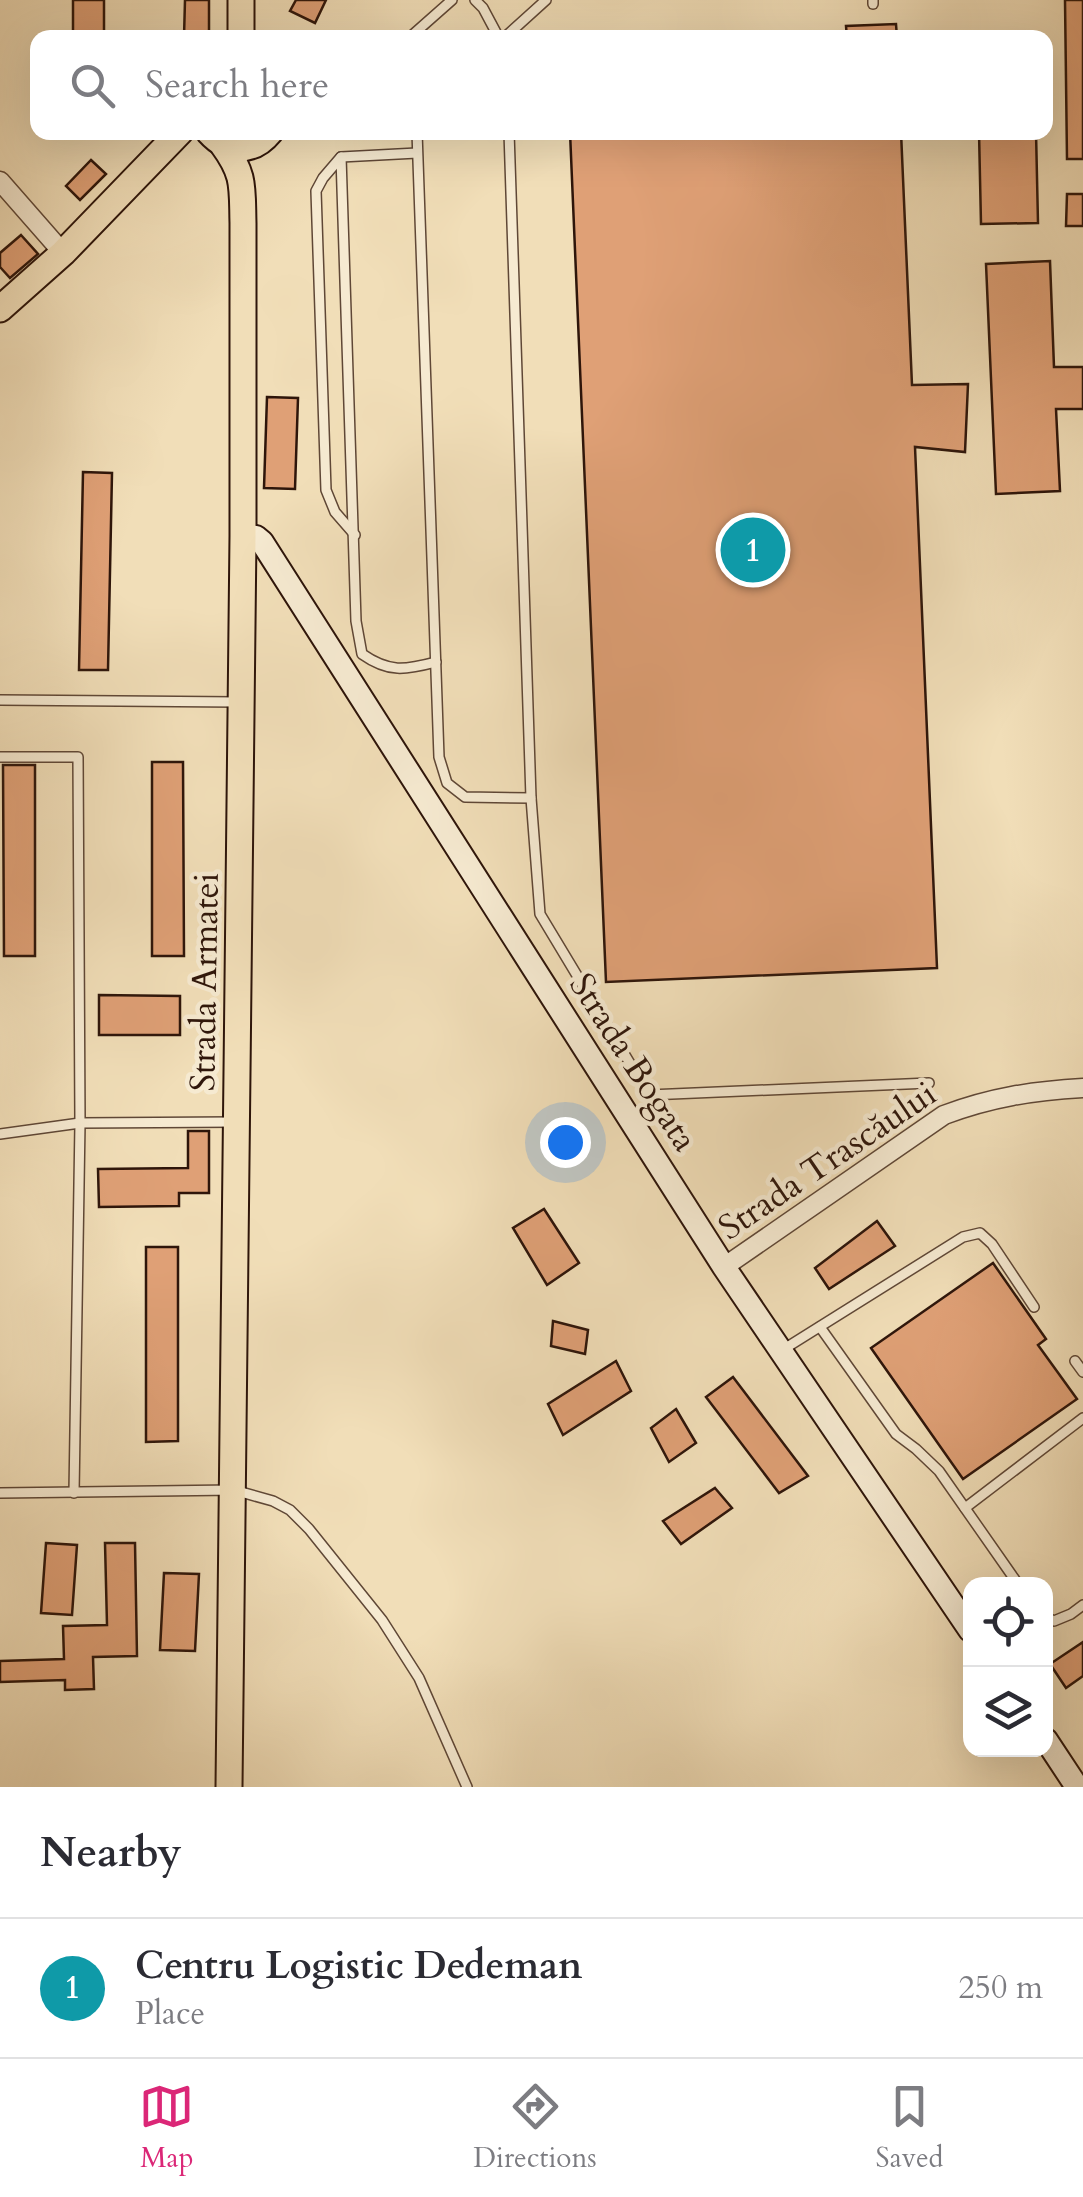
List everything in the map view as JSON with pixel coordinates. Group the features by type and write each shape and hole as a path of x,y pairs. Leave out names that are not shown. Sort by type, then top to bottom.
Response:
{"main road":[{"path":"241,0 241,30"},
{"path":"0,309 63,253 173,140"},
{"name":"Strada Armatei","path":"217,140 235,162 242,178 242,702 229,1787"},
{"path":"221,140 242,149 261,140"},
{"name":"Strada Armatei","path":"242,178 264,140"},
{"name":"Strada Bogata","path":"243,536 256,536 262,542 724,1267 963,1620"},
{"path":"1053,1750 1078,1787"}],"street":[{"path":"0,182 63,253"},
{"name":"Strada Trascăului","path":"724,1267 944,1114 1028,1091 1083,1088"}],"lane":[{"path":"418,30 452,0"},
{"path":"475,0 497,30"},
{"path":"511,30 546,0"},
{"path":"417,140 440,757 447,783 465,797 531,798"},
{"path":"510,140 531,798 540,914 649,1096 929,1083"},
{"path":"355,535 335,512 326,490 316,192 322,178 341,156 417,153"},
{"path":"341,156 356,621 362,654 379,666 406,670 436,662"},
{"path":"0,700 242,702"},
{"path":"0,756 78,757 80,1123 74,1493"},
{"path":"0,1134 80,1123 237,1122"},
{"path":"781,1351 962,1236 980,1234 992,1244 1034,1307"},
{"path":"820,1326 896,1434 939,1471 1013,1577"},
{"path":"1075,1361 1083,1372"},
{"path":"965,1508 1083,1418"},
{"path":"0,1494 234,1490 290,1510 382,1620 419,1678 467,1787"},
{"path":"1053,1620 1083,1605"}],"building":[{"path":"73,0 104,0 104,30 73,30"},
{"path":"185,0 209,0 209,30 184,30"},
{"path":"296,0 326,0 315,23 290,11"},
{"path":"1065,0 1083,0 1083,159 1067,159"},
{"path":"896,24 896,30 846,30 846,26"},
{"path":"570,140 901,140 912,385 968,384 965,452 915,447 937,968 606,982"},
{"path":"979,140 1036,140 1038,223 981,224"},
{"path":"91,160 106,174 80,200 66,186"},
{"path":"1067,194 1083,194 1083,226 1066,226"},
{"path":"21,235 38,254 10,278 0,267 0,253"},
{"path":"1050,261 1054,367 1083,367 1083,409 1056,409 1060,491 996,494 986,264"},
{"path":"267,397 298,398 295,489 264,488"},
{"path":"83,472 112,473 108,670 79,670"},
{"path":"152,762 183,762 184,956 152,956"},
{"path":"3,765 35,765 35,956 4,956"},
{"path":"99,995 180,996 180,1035 99,1035"},
{"path":"188,1131 209,1131 209,1193 179,1193 179,1206 99,1207 98,1169 188,1168"},
{"path":"544,1209 579,1263 547,1285 513,1228"},
{"path":"877,1221 895,1246 829,1289 815,1268"},
{"path":"146,1247 178,1247 178,1441 146,1442"},
{"path":"993,1263 1046,1339 1038,1345 1077,1399 963,1479 871,1348"},
{"path":"553,1321 588,1330 585,1354 551,1346"},
{"path":"616,1361 631,1391 563,1435 548,1404"},
{"path":"733,1377 808,1476 779,1493 706,1397"},
{"path":"676,1409 696,1443 669,1462 651,1428"},
{"path":"715,1488 732,1508 681,1544 663,1521"},
{"path":"46,1543 77,1545 72,1615 41,1613"},
{"path":"105,1543 135,1543 137,1656 93,1657 94,1689 65,1690 65,1680 0,1682 0,1661 64,1659 63,1626 107,1625"},
{"path":"164,1573 199,1574 195,1651 160,1650"},
{"path":"1083,1642 1083,1676 1066,1688 1053,1662"}],"place":[{"name":"Centru Logistic Dedeman","path":"753,550"}]}
